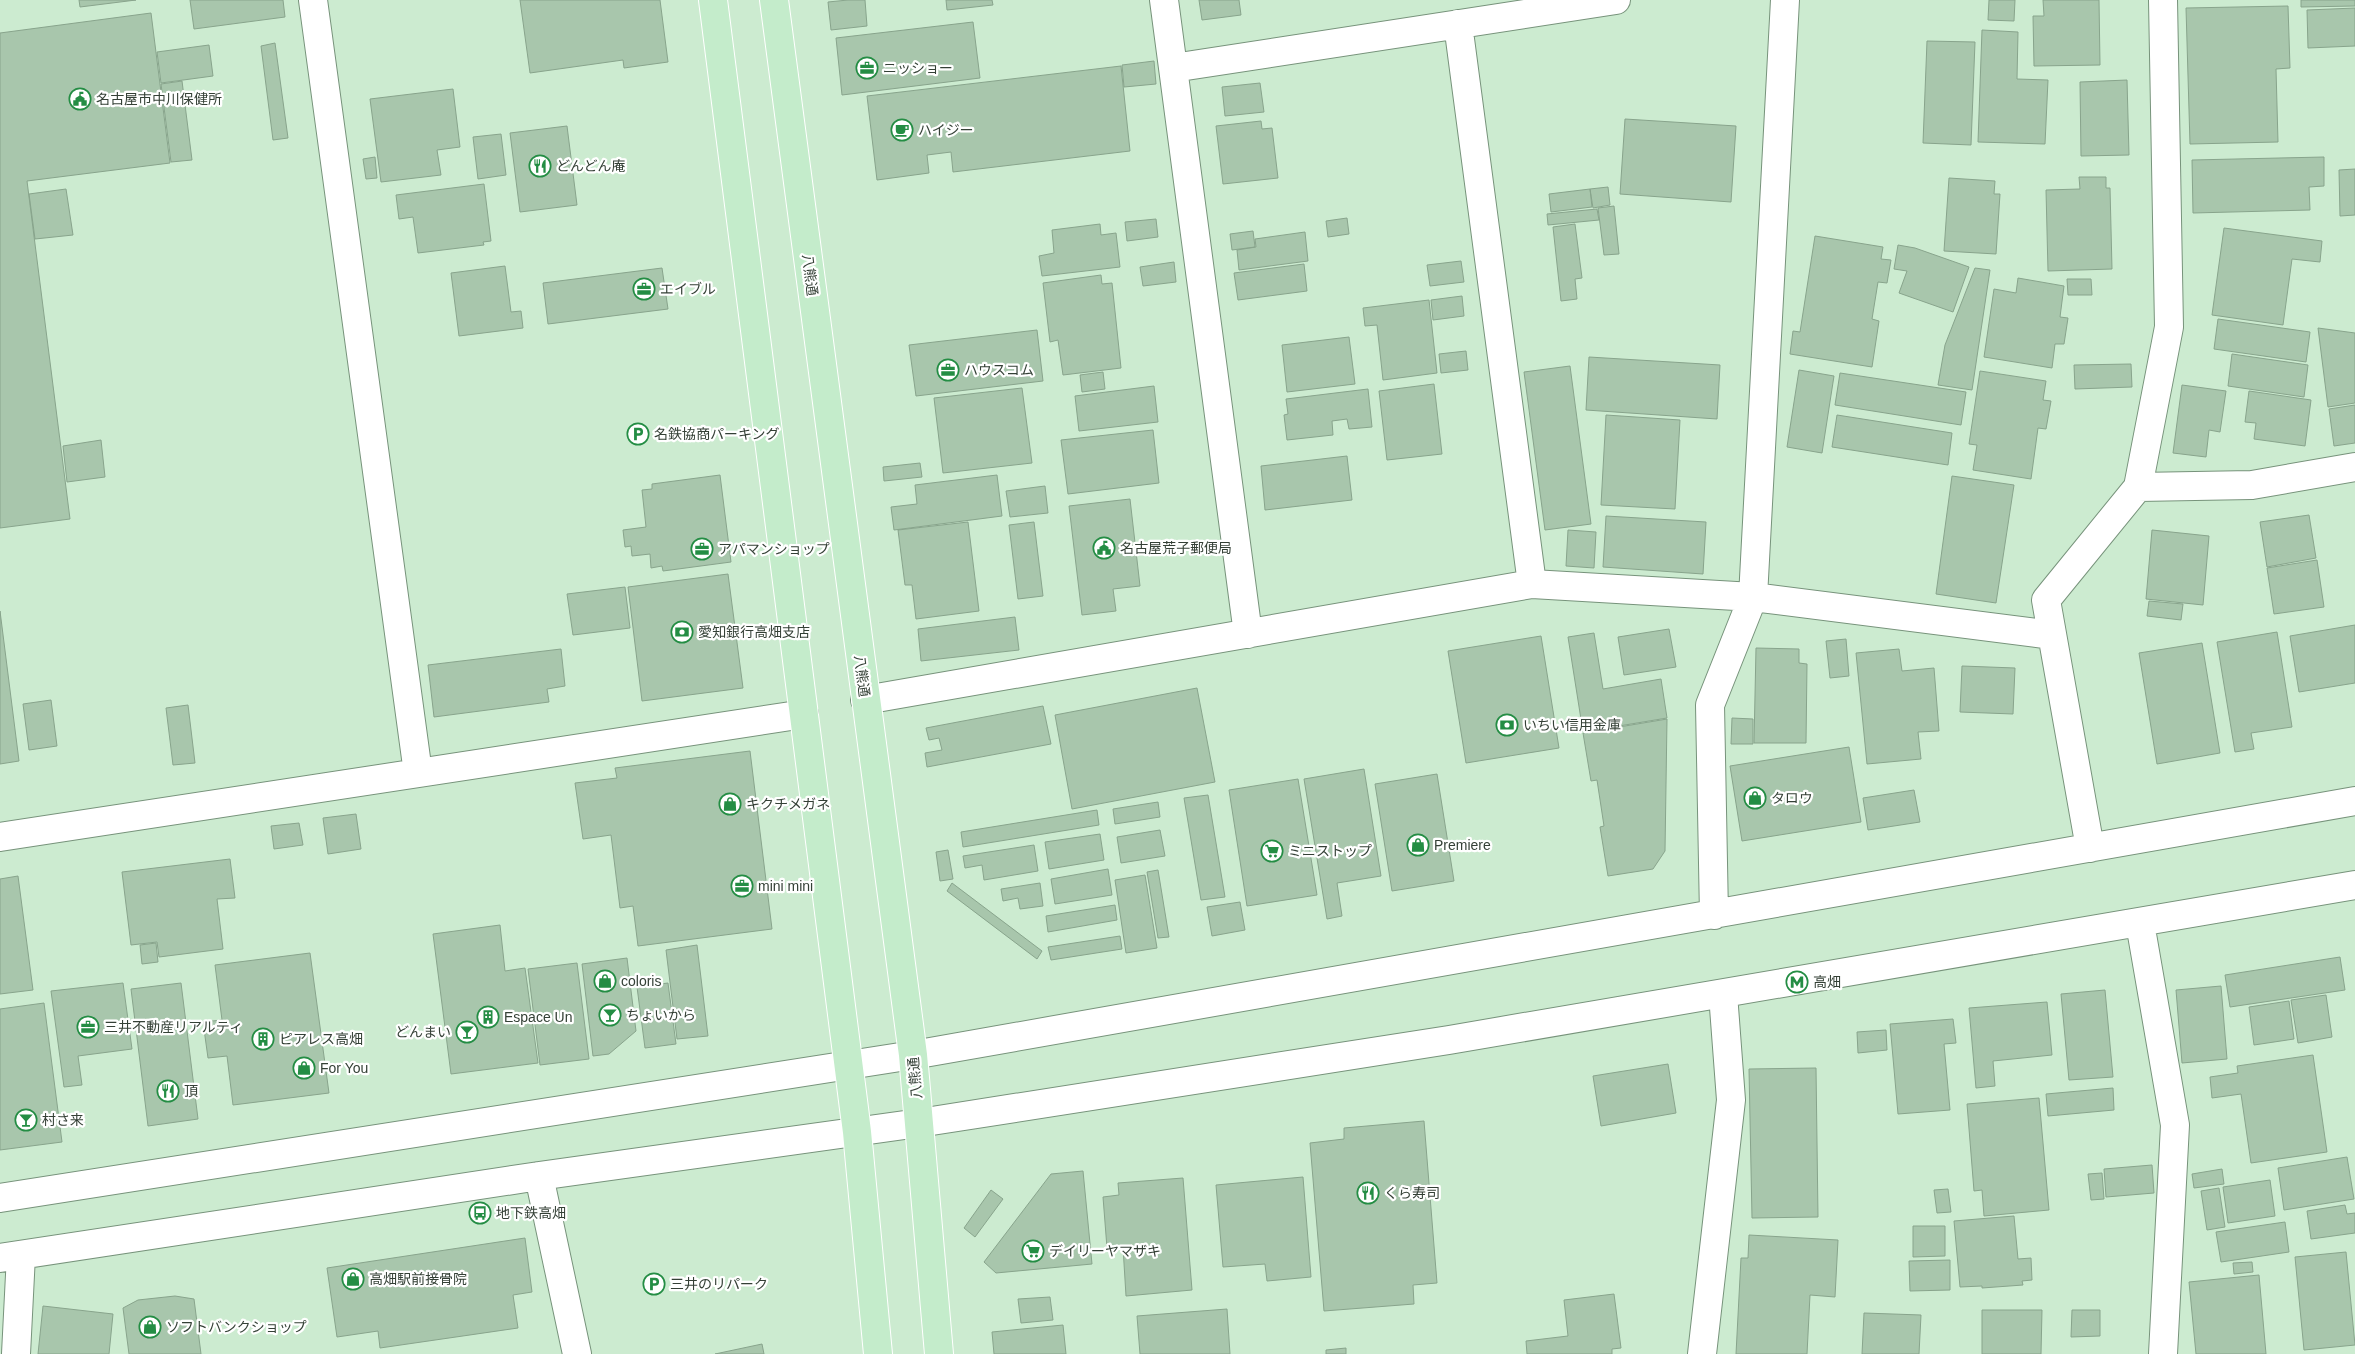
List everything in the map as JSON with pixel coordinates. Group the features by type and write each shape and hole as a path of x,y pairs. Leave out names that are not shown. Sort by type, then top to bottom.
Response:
{"main road":[{"path":"713,0 857,1132 878,1354"},
{"name":"八熊通","path":"774,0 913,1054 939,1354"}],"street":[{"path":"313,0 418,773"},
{"path":"1164,0 1248,634"},
{"path":"1173,68 1616,0"},
{"path":"1714,915 1710,705 1753,596 1785,0"},
{"path":"2090,848 2046,600 2138,487 2169,328 2163,0"},
{"path":"1458,24 1532,584"},
{"path":"2138,487 2252,485 2355,468"},
{"path":"865,700 1532,584 1753,596 2052,635"},
{"path":"0,837 804,714"},
{"path":"0,1198 913,1054 1714,915 2355,801"},
{"path":"16,1354 10,1257 540,1176 919,1123 1449,1040 2355,885"},
{"path":"2140,923 2174,1125 2163,1354"},
{"path":"1702,1354 1731,1100 1723,994"},
{"path":"540,1176 576,1354"}],"building":[{"path":"79,0 136,0 80,7"},
{"path":"190,0 283,0 285,17 194,29"},
{"path":"520,0 660,0 668,62 624,68 623,60 530,73"},
{"path":"865,0 867,26 831,30 828,2"},
{"path":"946,0 992,0 993,5 947,10"},
{"path":"1199,0 1239,0 1241,15 1202,20"},
{"path":"1989,0 2015,0 2014,21 1988,20"},
{"path":"2043,0 2099,0 2100,65 2034,66 2033,16 2044,16"},
{"path":"2301,0 2355,0 2355,6 2301,7"},
{"path":"2288,6 2290,68 2276,69 2278,142 2190,144 2186,8"},
{"path":"2355,8 2355,46 2308,48 2307,10"},
{"path":"151,13 170,163 27,181 70,519 0,528 0,33"},
{"path":"973,22 980,78 842,95 836,38"},
{"path":"1982,30 2018,32 2017,79 2048,80 2045,144 1978,142"},
{"path":"1927,41 1975,42 1971,145 1923,143"},
{"path":"275,43 288,138 273,140 261,46"},
{"path":"209,45 213,76 161,83 157,52"},
{"path":"1154,61 1156,84 1124,87 1122,65"},
{"path":"1121,66 1130,151 953,172 951,152 927,155 929,173 877,180 867,96"},
{"path":"2127,80 2129,155 2081,156 2080,82"},
{"path":"182,81 192,160 171,162 161,84"},
{"path":"1260,83 1264,112 1225,116 1222,87"},
{"path":"453,89 460,147 437,150 441,175 381,182 370,99"},
{"path":"1625,119 1736,126 1731,202 1620,194"},
{"path":"1261,121 1262,129 1272,128 1278,178 1223,184 1216,126"},
{"path":"567,126 577,205 520,212 510,133"},
{"path":"501,134 506,175 478,179 473,137"},
{"path":"375,157 377,178 366,179 363,159"},
{"path":"2324,157 2324,186 2309,187 2310,210 2193,213 2192,160"},
{"path":"2355,169 2355,215 2340,216 2339,170"},
{"path":"2079,177 2106,177 2106,188 2110,188 2112,269 2048,271 2046,190 2080,189"},
{"path":"1949,178 1995,181 1994,194 2000,194 1996,254 1944,251"},
{"path":"484,184 491,241 483,242 484,245 418,253 413,217 399,219 396,195"},
{"path":"1608,187 1610,205 1593,208 1590,189"},
{"path":"66,189 73,235 35,239 29,194"},
{"path":"1590,189 1592,207 1551,212 1549,194"},
{"path":"1614,206 1619,254 1604,255 1598,208"},
{"path":"1597,209 1599,220 1548,225 1547,214"},
{"path":"1347,218 1349,234 1328,237 1326,221"},
{"path":"1156,219 1158,237 1127,241 1125,222"},
{"path":"1100,224 1101,235 1116,233 1120,267 1042,276 1039,256 1054,253 1052,230"},
{"path":"1575,224 1582,278 1575,279 1577,299 1561,301 1553,227"},
{"path":"2224,228 2322,241 2320,262 2292,259 2283,325 2212,315"},
{"path":"1253,231 1255,247 1232,250 1230,234"},
{"path":"1305,232 1308,261 1239,270 1237,250 1256,247 1255,239"},
{"path":"1815,236 1883,247 1881,259 1891,260 1887,283 1878,282 1872,319 1879,321 1872,367 1790,354 1793,331 1800,332"},
{"path":"1898,245 1915,248 1969,267 1953,312 1899,293 1907,271 1894,269"},
{"path":"1461,261 1464,282 1430,286 1427,265"},
{"path":"1174,262 1176,282 1143,286 1140,267"},
{"path":"1304,264 1307,291 1238,300 1234,273"},
{"path":"505,266 511,312 521,311 523,328 459,336 451,273"},
{"path":"662,268 668,309 548,324 543,283"},
{"path":"1975,268 1990,270 1972,390 1938,385 1945,345"},
{"path":"1101,275 1102,284 1112,283 1121,368 1063,375 1058,340 1050,342 1043,283"},
{"path":"2018,278 2064,286 2060,317 2068,318 2064,344 2055,344 2052,368 1984,357 1994,289 2016,293"},
{"path":"2067,279 2091,279 2092,295 2068,295"},
{"path":"1462,296 1464,316 1433,320 1431,300"},
{"path":"1429,300 1437,373 1383,380 1377,325 1365,326 1363,308"},
{"path":"2218,319 2310,332 2306,362 2214,349"},
{"path":"2318,328 2355,333 2355,403 2328,407"},
{"path":"1037,330 1043,381 916,396 909,345"},
{"path":"1349,337 1355,384 1287,392 1282,345"},
{"path":"1466,351 1468,370 1441,373 1439,354"},
{"path":"2232,354 2308,365 2304,397 2228,386"},
{"path":"1589,357 1720,365 1717,419 1586,410"},
{"path":"2131,364 2132,387 2075,389 2074,365"},
{"path":"1570,366 1591,524 1545,530 1524,372"},
{"path":"1799,370 1834,376 1822,453 1787,447"},
{"path":"1980,371 2046,381 2043,400 2051,401 2046,429 2038,428 2031,479 1973,470 1977,445 1969,444"},
{"path":"1103,372 1105,389 1082,392 1080,375"},
{"path":"1840,373 1966,392 1961,425 1835,405"},
{"path":"1434,384 1442,454 1387,460 1379,391"},
{"path":"2182,385 2226,391 2220,432 2209,430 2206,457 2173,453"},
{"path":"1154,386 1158,422 1079,431 1075,396"},
{"path":"1022,388 1032,463 943,473 934,398"},
{"path":"1368,389 1372,427 1349,429 1347,419 1332,421 1333,435 1287,440 1284,415 1288,414 1286,399"},
{"path":"2249,391 2311,400 2305,446 2254,439 2256,423 2245,422"},
{"path":"2355,405 2355,443 2334,446 2329,409"},
{"path":"1606,415 1680,420 1675,509 1601,505"},
{"path":"1837,415 1952,433 1948,465 1832,447"},
{"path":"1153,430 1159,483 1068,494 1061,440"},
{"path":"101,440 105,477 67,482 63,446"},
{"path":"1347,456 1352,500 1265,510 1261,466"},
{"path":"920,463 922,477 884,481 883,467"},
{"path":"720,475 731,562 663,571 662,566 651,568 650,554 632,556 631,546 625,547 623,530 646,527 642,490 652,489 652,484"},
{"path":"997,475 1002,516 894,530 891,507 917,504 915,485"},
{"path":"1952,476 2014,485 1996,603 1936,594"},
{"path":"1045,486 1048,513 1010,517 1006,491"},
{"path":"1130,499 1140,586 1113,589 1116,611 1082,615 1069,506"},
{"path":"2309,515 2316,558 2267,567 2260,522"},
{"path":"1606,516 1706,522 1703,574 1603,567"},
{"path":"968,522 979,611 916,619 912,585 905,585 898,530"},
{"path":"1034,522 1043,596 1018,599 1009,525"},
{"path":"1568,530 1596,532 1594,568 1566,566"},
{"path":"2152,530 2209,536 2203,605 2146,599"},
{"path":"2317,560 2324,607 2274,614 2267,568"},
{"path":"728,574 743,688 642,701 628,587"},
{"path":"625,587 630,628 573,635 567,594"},
{"path":"2149,601 2183,604 2181,620 2147,616"},
{"path":"0,611 19,761 0,764"},
{"path":"1015,617 1019,650 921,661 918,629"},
{"path":"2355,625 2355,683 2299,692 2290,636"},
{"path":"1669,629 1676,667 1624,675 1618,637"},
{"path":"2277,632 2292,727 2251,733 2254,749 2235,752 2217,642"},
{"path":"1594,633 1603,689 1661,679 1667,718 1583,732 1568,637"},
{"path":"1541,636 1559,748 1466,763 1448,651"},
{"path":"1846,639 1849,676 1830,678 1826,641"},
{"path":"2202,643 2220,753 2157,764 2139,653"},
{"path":"1756,648 1799,649 1799,663 1807,664 1806,743 1754,743"},
{"path":"561,649 565,686 547,689 549,702 434,717 428,665"},
{"path":"1899,649 1902,671 1934,668 1939,731 1918,732 1921,759 1867,764 1856,653"},
{"path":"1962,666 2015,668 2013,714 1960,712"},
{"path":"1197,688 1215,782 1072,809 1055,715"},
{"path":"51,700 57,746 29,750 23,704"},
{"path":"188,705 195,763 173,765 166,708"},
{"path":"1043,706 1051,744 927,767 925,753 942,750 939,738 929,740 926,728"},
{"path":"1732,718 1753,719 1753,744 1731,744"},
{"path":"1667,719 1665,851 1653,869 1608,876 1600,827 1604,826 1597,780 1591,781 1583,733"},
{"path":"1849,747 1861,822 1742,841 1730,766"},
{"path":"750,751 772,929 638,946 633,906 620,908 611,835 583,839 575,783 617,778 615,768"},
{"path":"1364,769 1381,876 1337,883 1342,916 1327,919 1304,779"},
{"path":"1437,774 1454,881 1392,891 1375,784"},
{"path":"1298,779 1317,895 1247,906 1229,790"},
{"path":"1914,790 1920,822 1868,830 1863,798"},
{"path":"1208,795 1225,897 1201,900 1184,798"},
{"path":"1158,802 1160,817 1115,824 1113,809"},
{"path":"1097,810 1099,825 963,847 961,832"},
{"path":"356,814 361,849 328,854 323,818"},
{"path":"299,823 303,845 274,849 271,826"},
{"path":"1160,830 1165,856 1121,863 1117,837"},
{"path":"1100,834 1104,860 1049,869 1045,842"},
{"path":"1034,845 1038,871 984,880 982,865 965,868 963,856"},
{"path":"948,850 953,879 940,881 936,852"},
{"path":"230,859 235,898 217,899 223,949 159,957 157,942 131,945 122,872"},
{"path":"1108,869 1112,895 1055,904 1051,879"},
{"path":"1158,870 1169,937 1158,938 1147,872"},
{"path":"1145,875 1157,948 1126,953 1115,880"},
{"path":"18,876 33,990 0,994 0,879"},
{"path":"952,883 1042,951 1037,959 947,891"},
{"path":"1040,883 1043,906 1020,909 1018,898 1003,901 1001,889"},
{"path":"1240,902 1245,930 1212,936 1207,907"},
{"path":"1115,905 1117,920 1048,932 1046,916"},
{"name":"Espace Un","path":"500,925 505,971 525,968 538,1063 451,1074 433,934"},
{"path":"1120,936 1122,949 1051,960 1048,947"},
{"path":"156,943 158,962 142,964 140,945"},
{"path":"697,945 708,1036 677,1039 666,950"},
{"name":"ピアレス高畑","path":"310,953 329,1093 233,1105 227,1056 208,1058 203,1022 222,1020 215,965"},
{"path":"2340,957 2345,990 2230,1007 2225,975"},
{"path":"627,958 636,1031 609,1054 593,1056 582,964"},
{"path":"577,963 589,1059 540,1065 528,969"},
{"path":"123,983 132,1049 78,1056 82,1085 64,1087 51,991"},
{"path":"181,983 198,1119 148,1126 131,989"},
{"path":"668,983 676,1044 645,1048 637,987"},
{"path":"2221,986 2227,1059 2182,1063 2176,990"},
{"path":"2105,990 2113,1077 2069,1080 2061,994"},
{"path":"2326,995 2332,1037 2298,1043 2291,1000"},
{"path":"2289,1001 2294,1039 2254,1045 2249,1007"},
{"path":"2047,1002 2052,1055 1993,1061 1995,1086 1976,1088 1969,1008"},
{"path":"44,1003 62,1142 0,1150 0,1009"},
{"path":"1953,1019 1956,1043 1944,1044 1950,1110 1898,1114 1890,1024"},
{"path":"1886,1030 1887,1050 1858,1053 1857,1032"},
{"path":"2313,1055 2327,1152 2251,1163 2241,1094 2212,1098 2210,1077 2238,1073 2237,1066"},
{"path":"1668,1064 1676,1113 1601,1126 1593,1076"},
{"path":"1816,1068 1818,1217 1752,1218 1749,1069"},
{"path":"2113,1088 2114,1110 2048,1116 2046,1094"},
{"path":"2039,1098 2049,1210 1984,1216 1982,1190 1974,1191 1967,1104"},
{"path":"1424,1121 1437,1283 1413,1285 1414,1304 1324,1311 1310,1143 1344,1139 1344,1128"},
{"path":"2347,1157 2354,1199 2284,1210 2278,1168"},
{"path":"2152,1165 2154,1193 2106,1197 2104,1169"},
{"path":"2222,1169 2224,1184 2194,1188 2192,1174"},
{"path":"1083,1171 1092,1264 996,1273 984,1262 1051,1174"},
{"path":"2102,1173 2104,1199 2091,1200 2088,1174"},
{"path":"1303,1177 1311,1277 1267,1281 1265,1264 1223,1267 1216,1185"},
{"path":"1183,1178 1192,1290 1126,1296 1123,1247 1107,1248 1103,1197 1119,1195 1118,1183"},
{"path":"2270,1180 2275,1216 2228,1223 2223,1187"},
{"path":"2219,1188 2225,1227 2207,1230 2201,1191"},
{"path":"1948,1189 1951,1212 1937,1213 1934,1190"},
{"path":"991,1190 1003,1199 975,1237 964,1228"},
{"path":"2345,1205 2347,1214 2355,1213 2355,1233 2311,1239 2307,1211"},
{"path":"2014,1216 2018,1259 2031,1258 2032,1280 2022,1281 2023,1285 1982,1288 1982,1286 1960,1287 1954,1221"},
{"path":"2285,1222 2289,1252 2221,1262 2216,1232"},
{"path":"1913,1226 1945,1226 1945,1256 1913,1257"},
{"path":"1749,1235 1838,1240 1835,1297 1810,1295 1807,1354 1736,1354 1741,1258 1748,1258"},
{"path":"525,1238 532,1292 513,1295 518,1328 380,1348 378,1331 337,1337 327,1268"},
{"path":"2346,1252 2355,1345 2304,1350 2295,1257"},
{"path":"1950,1260 1950,1290 1910,1291 1909,1261"},
{"path":"2252,1262 2253,1272 2234,1274 2233,1263"},
{"path":"2259,1275 2266,1354 2196,1354 2189,1282"},
{"path":"1614,1294 1621,1348 1612,1349 1612,1354 1527,1354 1526,1341 1568,1336 1564,1300"},
{"path":"175,1296 194,1299 201,1354 129,1354 123,1308 138,1300"},
{"path":"1050,1297 1053,1320 1021,1323 1018,1299"},
{"path":"43,1306 113,1314 109,1354 38,1354"},
{"path":"1227,1309 1230,1354 1140,1354 1137,1316"},
{"path":"1982,1310 2042,1310 2041,1354 1982,1354"},
{"path":"2072,1310 2100,1310 2100,1336 2071,1337"},
{"path":"1864,1313 1921,1315 1919,1354 1862,1354"},
{"path":"1063,1325 1066,1354 994,1354 992,1332"},
{"path":"762,1344 764,1354 715,1354"},
{"path":"1346,1348 1346,1354 1326,1354 1326,1350"}],"place":[{"name":"ニッショー","path":"867,68"},
{"name":"名古屋市中川保健所","path":"80,99"},
{"name":"ハイジー","path":"902,130"},
{"name":"どんどん庵","path":"540,166"},
{"name":"エイブル","path":"644,289"},
{"name":"ハウスコム","path":"948,370"},
{"name":"名鉄協商パーキング","path":"638,434"},
{"name":"名古屋荒子郵便局","path":"1104,548"},
{"name":"アパマンショップ","path":"702,549"},
{"name":"愛知銀行高畑支店","path":"682,632"},
{"name":"いちい信用金庫","path":"1507,725"},
{"name":"タロウ","path":"1755,798"},
{"name":"キクチメガネ","path":"730,804"},
{"name":"Premiere","path":"1418,845"},
{"name":"ミニストップ","path":"1272,851"},
{"name":"mini mini","path":"742,886"},
{"name":"coloris","path":"605,981"},
{"name":"高畑","path":"1797,982"},
{"name":"ちょいから","path":"610,1015"},
{"name":"Espace Un","path":"488,1017"},
{"name":"三井不動産リアルティ","path":"88,1027"},
{"name":"どんまい","path":"467,1032"},
{"name":"ピアレス高畑","path":"263,1039"},
{"name":"For You","path":"304,1068"},
{"name":"頂","path":"168,1091"},
{"name":"村さ来","path":"26,1120"},
{"name":"くら寿司","path":"1368,1193"},
{"name":"地下鉄高畑","path":"480,1213"},
{"name":"デイリーヤマザキ","path":"1033,1251"},
{"name":"高畑駅前接骨院","path":"353,1279"},
{"name":"三井のリパーク","path":"654,1284"},
{"name":"ソフトバンクショップ","path":"150,1327"}]}
